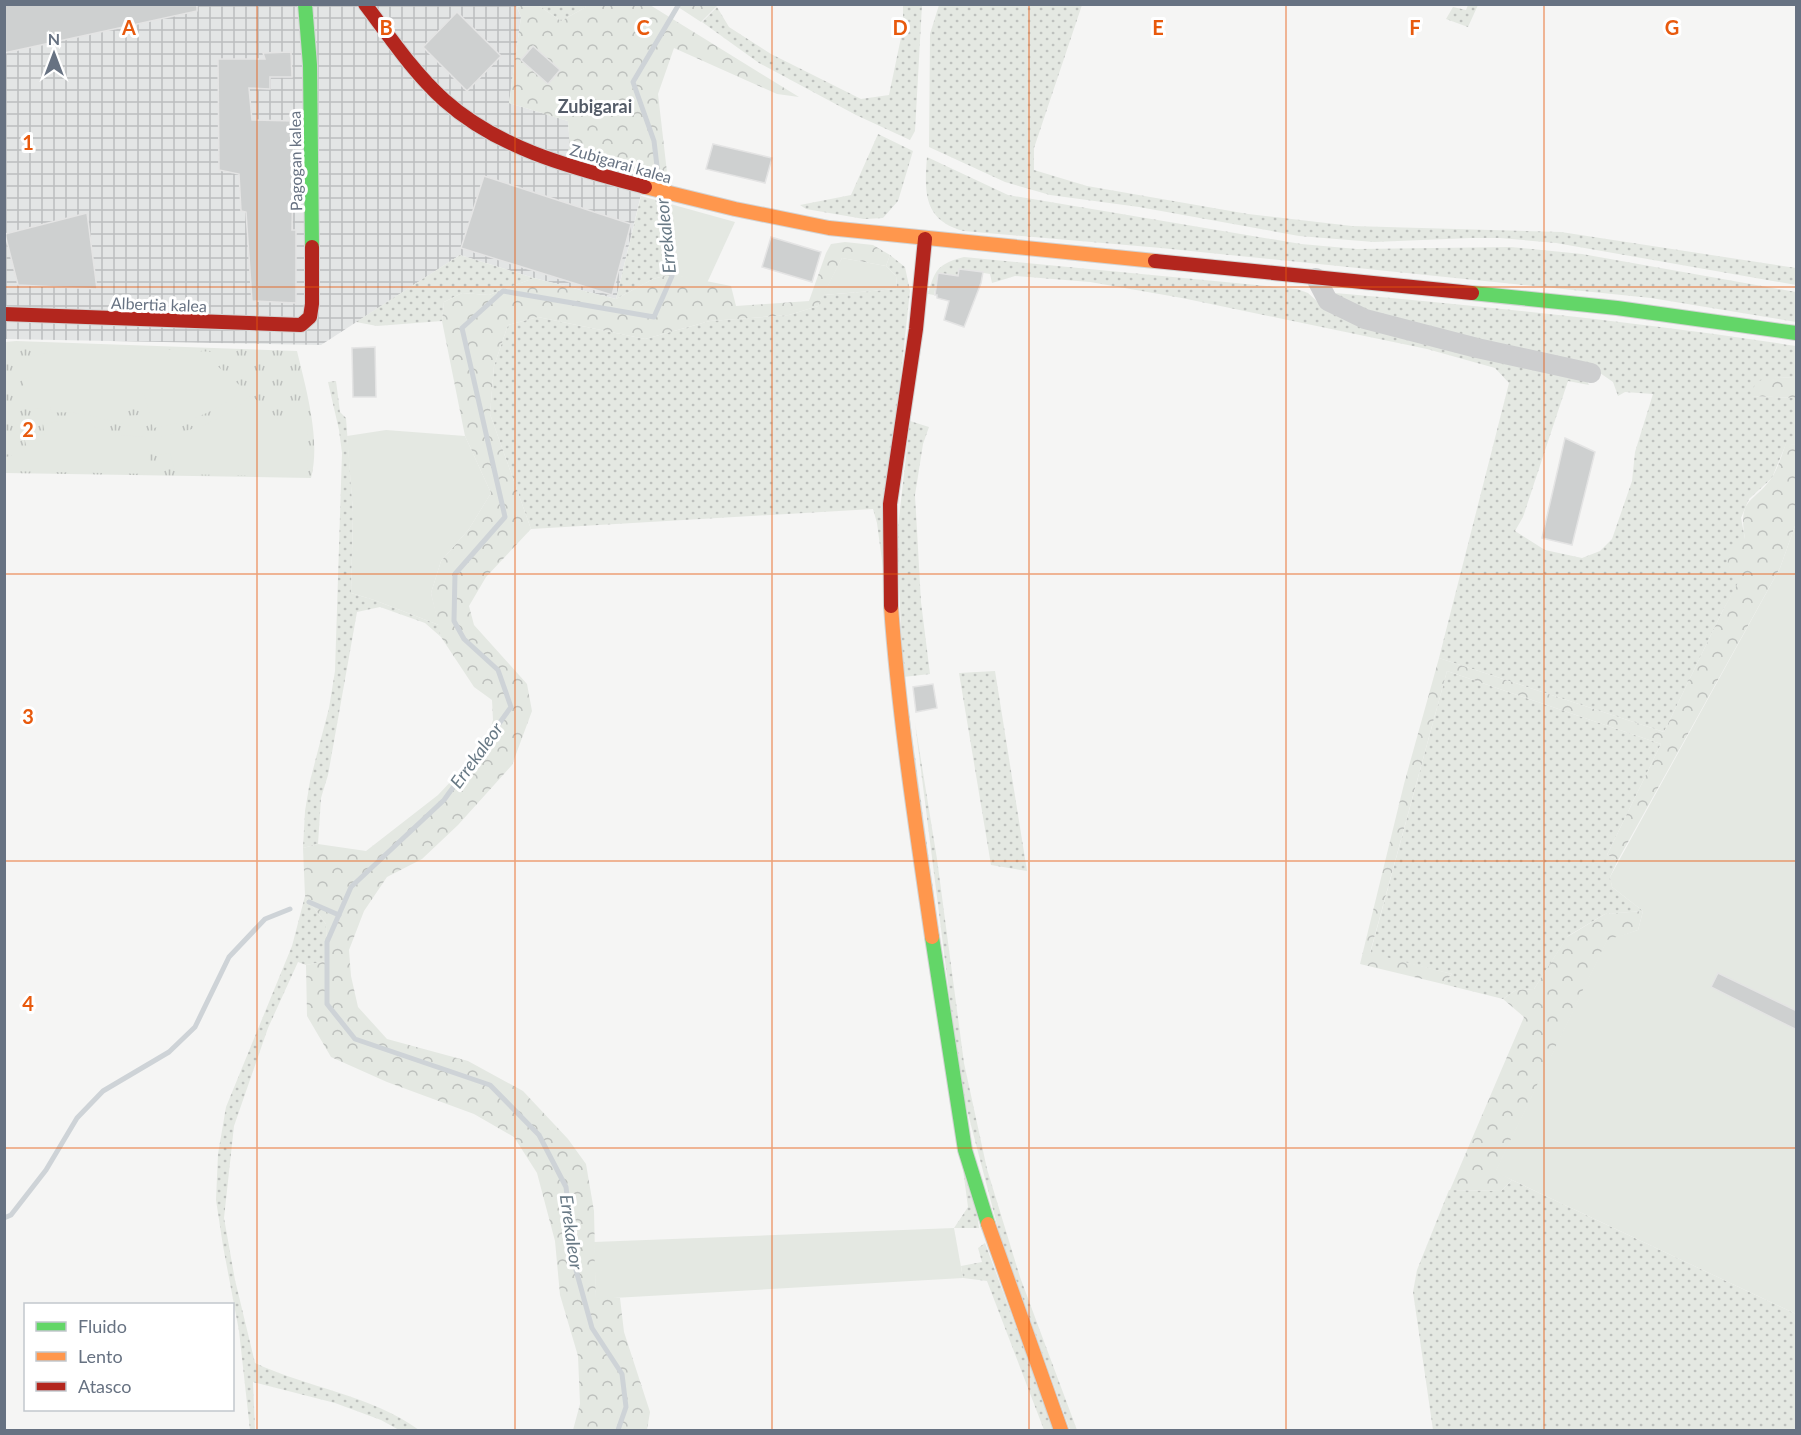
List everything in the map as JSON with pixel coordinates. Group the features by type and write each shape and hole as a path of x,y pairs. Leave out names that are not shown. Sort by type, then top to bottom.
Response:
{"street":[{"name":"Pagogan kalea","path":"305,4 310,65 312,304 310,317"},
{"name":"Zubigarai kalea","path":"365,4 428,84 465,116 490,133 516,147 549,159 713,206 829,228 1617,308 1797,333"},
{"path":"925,239 916,329 890,504 891,601 899,707 965,1150 978,1196 1061,1431"},
{"path":"1316,278 1328,301 1365,319 1477,348 1591,373"},
{"name":"Albertia kalea","path":"4,314 292,326 301,325 310,317"}],"shaded area":[{"path":"4,5 516,5 521,17 509,103 568,121 570,146 567,154 645,178 616,299 534,278 460,255 321,345 5,339"}],"green space":[{"path":"516,4 538,5 561,21 586,7 585,5 650,5 799,97 777,94 674,48 658,94 668,181 567,154 570,146 568,121 509,103 521,17"},
{"path":"585,4 586,7 561,21 538,5"},
{"path":"675,5 718,5 701,22"},
{"path":"903,5 922,5 915,131 910,140 856,115 759,63 702,22 717,7 729,27 771,54 861,99 889,95 903,28"},
{"path":"939,5 1082,5 1034,148 1034,170 1087,186 1248,214 1352,226 1561,232 1796,268 1796,285 1556,243 1500,238 1374,242 1299,236 1139,207 1050,195 1005,182 929,147 930,34"},
{"path":"1468,5 1478,5 1468,27 1446,19 1453,7 1466,10"},
{"path":"878,134 913,151 898,201 883,218 864,219 806,209 800,205 851,195"},
{"path":"927,157 1008,195 1301,244 1357,249 1511,247 1582,254 1796,292 1796,322 1651,298 1161,248 964,231 941,220 929,204 926,182"},
{"path":"641,196 663,202 671,274 653,279 616,299"},
{"path":"663,202 735,222 707,283 671,274"},
{"path":"845,242 873,245 890,255 886,266 842,258 818,306 789,315 710,321 645,339 538,317 508,325 494,366 490,414 531,529 486,577 469,606 474,625 527,684 532,711 512,765 458,825 422,859 387,877 364,911 349,950 351,976 358,1007 387,1039 468,1061 523,1091 568,1139 586,1164 594,1211 596,1298 620,1298 624,1332 650,1412 647,1430 573,1430 580,1404 578,1356 560,1295 555,1241 537,1173 514,1137 474,1114 387,1082 331,1057 307,1016 306,965 327,961 326,924 305,896 303,848 318,844 366,851 438,795 485,745 493,720 492,700 474,687 441,637 431,593 441,561 469,529 491,493 465,436 442,321 444,302 462,293 489,295 534,278 616,299 653,279 671,274 731,286 736,306 809,301 831,244"},
{"path":"460,255 534,278 489,295 462,293 444,302 442,321 377,326 356,322"},
{"path":"890,255 905,267 910,291 884,528 979,1228 954,1228 968,1207 877,523 873,509 531,529 490,414 494,366 508,325 538,317 645,339 710,321 789,315 818,306 823,295 897,289 896,276 886,266"},
{"path":"964,257 1297,289 1308,293 1320,304 1586,379 1589,385 1568,381 1523,517 1515,531 1545,550 1582,558 1600,551 1612,539 1632,481 1635,452 1653,394 1625,392 1618,396 1613,382 1600,373 1377,320 1330,296 1335,293 1566,316 1796,346 1796,378 1776,377 1751,396 1796,398 1796,445 1786,444 1772,478 1749,499 1741,518 1745,539 1741,579 1723,610 1664,732 1439,658 1509,383 1495,368 1427,349 1182,298 1090,282 1015,276 992,283 990,274 959,269 958,276 938,274 934,295 928,294 939,269 948,262"},
{"path":"842,258 886,266 896,276 897,289 823,295"},
{"path":"5,342 297,351 313,431 314,463 311,478 5,473"},
{"path":"46,343 215,352 215,364 244,389 213,410 178,423 153,428 144,393 124,396 129,416 139,415 142,428 74,413 52,413 50,407 35,409 30,389 24,389 22,379 32,377 27,357 48,353"},
{"path":"1776,377 1796,378 1796,398 1751,396 1756,383"},
{"path":"336,381 340,412 346,418 353,512 351,593 439,625 441,637 425,623 380,607 357,612 328,775 321,798 318,844 303,848 305,811 310,781 329,708 335,671 342,453 328,382"},
{"path":"251,395 279,420 299,421 307,426 308,477 176,474 170,453 160,455 155,437 182,432 206,424 229,412"},
{"path":"58,421 78,422 121,435 145,437 153,474 5,471 5,457 28,453 24,437 45,434 43,424"},
{"path":"910,421 929,427 923,444 915,495 921,602 930,674 903,677 897,536"},
{"path":"386,430 465,436 491,493 469,529 441,561 431,593 439,625 351,593 353,512 347,436"},
{"path":"1786,443 1796,445 1796,523 1780,568 1618,860 1607,855 1661,744 1447,671 1370,953 1452,974 1443,984 1360,964 1404,784 1439,658 1664,732 1740,579 1727,567 1730,546 1745,539 1743,516 1745,509 1771,479"},
{"path":"1796,523 1796,1314 1495,1172 1607,940 1638,930 1643,911 1612,887 1610,877 1780,568"},
{"path":"995,671 1027,871 991,865 959,673"},
{"path":"1447,671 1661,744 1607,855 1618,860 1610,877 1612,887 1643,911 1605,914 1568,936 1534,989 1516,990 1503,999 1443,984 1452,974 1370,954"},
{"path":"915,723 937,859 964,1063 987,1169 1020,1277 1077,1430 1070,1430 1000,1236 961,1087"},
{"path":"305,896 326,924 327,961 306,965 298,962 268,1028 234,1126 224,1218 235,1280 255,1363 381,1408 419,1430 399,1430 381,1420 335,1403 253,1382 255,1430 250,1430 239,1331 216,1200 218,1154 226,1107 292,946"},
{"path":"1643,911 1638,930 1607,941 1496,1171 1512,1180 1501,1191 1450,1190 1524,1017 1503,999 1516,990 1534,989 1567,937 1605,914"},
{"path":"1512,1180 1796,1314 1796,1430 1433,1430 1413,1292 1417,1270 1449,1190 1501,1191"},
{"path":"954,1228 963,1278 596,1299 594,1242"},
{"path":"985,1243 1054,1430 1044,1430 987,1281 963,1278 961,1266 982,1262 978,1248"}],"building":[{"path":"4,4 197,4 197,11 4,53"},
{"path":"457,12 501,56 467,91 423,47"},
{"path":"533,46 560,70 548,84 521,60"},
{"path":"291,52 292,77 270,77 270,89 249,88 252,120 294,121 292,230 296,230 296,303 252,301 246,212 241,211 239,174 219,170 218,59 265,59 263,53"},
{"path":"713,144 772,158 765,183 706,169"},
{"path":"484,176 631,224 612,295 461,248"},
{"path":"87,213 97,289 18,285 5,234"},
{"path":"771,237 821,252 812,282 762,267"},
{"path":"959,269 983,272 964,327 944,320 949,301 937,298 935,295 938,273 958,276"},
{"path":"375,347 376,397 353,397 352,348"},
{"path":"1565,438 1595,452 1572,545 1542,538"},
{"path":"933,684 937,708 916,712 913,687"},
{"path":"1718,973 1797,1011 1797,1030 1711,987"}],"waterway":[{"name":"Errekaleor","path":"659,183 654,141 633,82 679,4"},
{"name":"Errekaleor","path":"618,1430 626,1407 622,1374 592,1328 576,1270 566,1187 539,1135 490,1085 355,1039 327,1004 327,942 351,887 444,800 511,707 498,670 464,639 454,621 455,574 505,517 462,328 503,291 654,317 672,276 662,201"},
{"path":"309,902 339,915"},
{"path":"4,1218 11,1215 46,1170 77,1118 103,1091 169,1052 195,1027 229,957 265,919 290,909"}],"traffic: fast":[{"path":"305,4 310,65 312,247"},
{"path":"1472,293 1617,308 1796,333"},
{"path":"932,937 965,1150 988,1224"}],"traffic: slow":[{"path":"645,187 735,209 829,228 1155,261"},
{"path":"891,606 903,731 932,937"},
{"path":"988,1224 1061,1430"}],"traffic: jam":[{"path":"365,4 422,78 444,100 466,117 489,132 539,155 645,187"},
{"path":"891,606 890,504 916,329 925,239"},
{"path":"4,314 301,325 310,317 312,304 312,247"},
{"path":"1155,261 1472,293"}],"district":[{"name":"Zubigarai","path":"595,106"}]}
